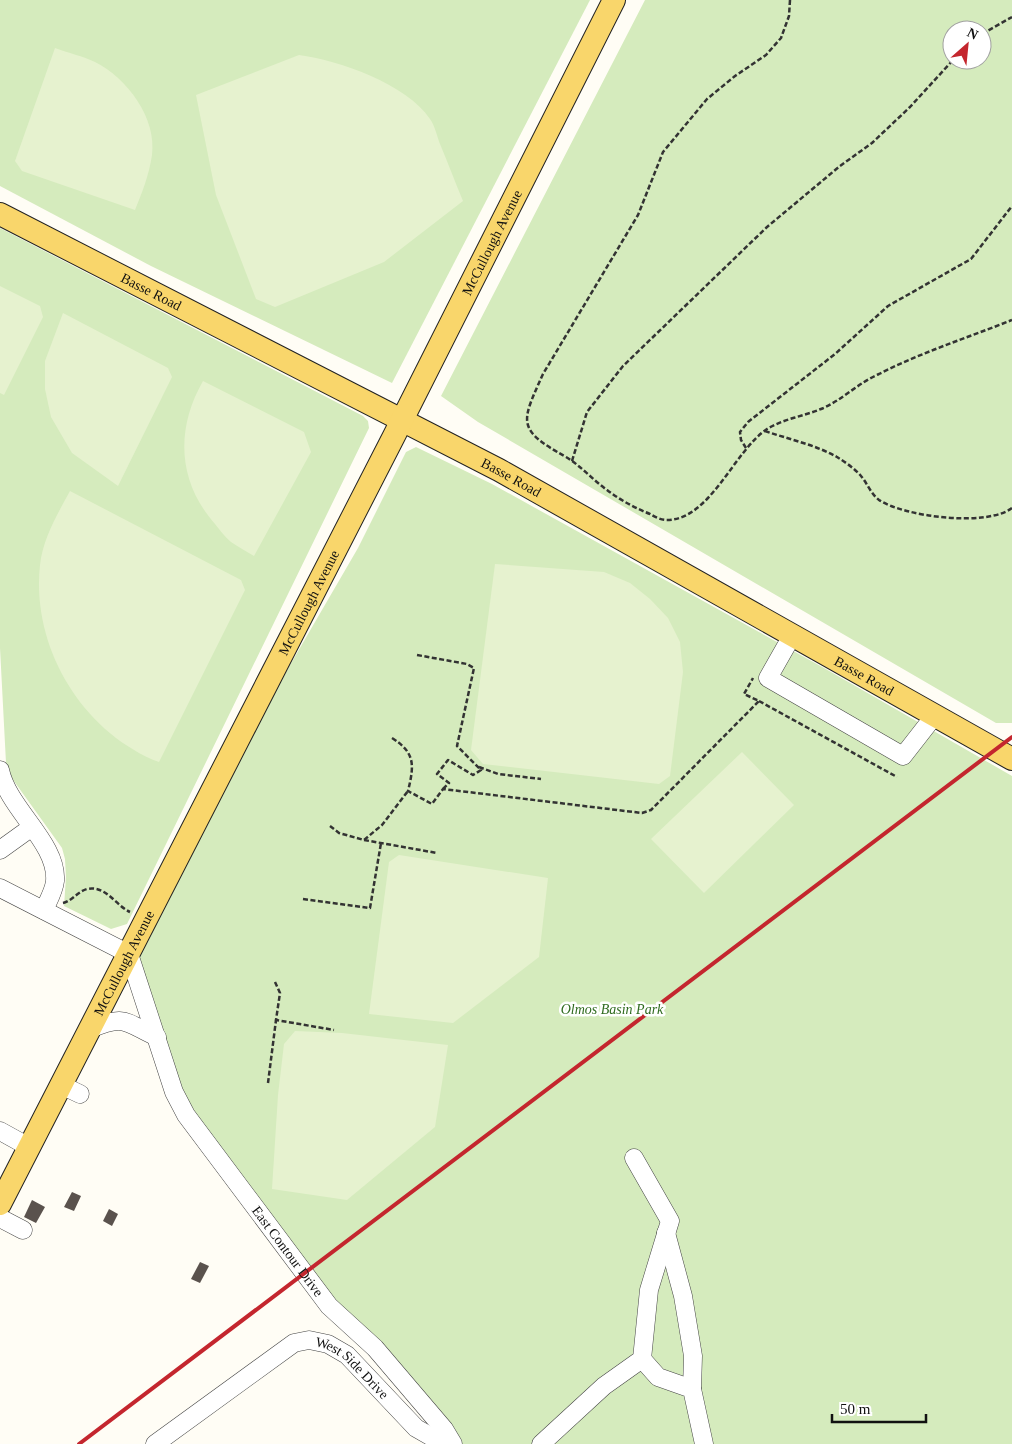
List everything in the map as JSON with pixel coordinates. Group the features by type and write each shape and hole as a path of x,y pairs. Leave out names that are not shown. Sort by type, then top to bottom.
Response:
{"main road":[{"name":"McCullough Avenue","path":"0,1204 30,1147 71,1090 90,1029 402,421 614,0"},
{"name":"Basse Road","path":"0,214 499,470 1012,759"}],"street":[{"path":"793,634 768,678 903,756 935,715"},
{"path":"0,770 4,791 46,848 55,873 55,883 44,910"},
{"path":"0,850 32,827"},
{"path":"0,888 129,954"},
{"name":"East Contour Drive","path":"129,954 174,1092 186,1115 329,1306 375,1348 444,1429 452,1444"},
{"path":"90,1029 110,1021 124,1020 157,1037"},
{"path":"0,1131 30,1147"},
{"path":"634,1158 670,1222 649,1290 642,1359 658,1377 692,1390"},
{"path":"0,1218 23,1230"},
{"path":"666,1232 683,1296 693,1356 692,1390 704,1444"},
{"name":"West Side Drive","path":"158,1443 294,1343 309,1340 328,1344 347,1355 416,1428 444,1444"},
{"path":"542,1444 604,1386 642,1359"}],"path":[{"path":"790,0 789,16 781,38 766,55 735,76 707,99 663,152 638,215 543,374 526,421 531,434 546,446 572,460 621,499 636,508 665,521 684,519 704,501 746,448 765,431 822,409 872,377 901,363 1012,320"},
{"path":"992,28 1012,17"},
{"path":"572,460 587,412 623,366 767,227 840,166 872,143 910,107 944,70"},
{"path":"746,448 741,440 740,432 748,422 841,349 888,306 970,259 1012,206"},
{"path":"765,431 835,456 861,476 879,500 902,509 943,518 981,519 1006,512 1012,508"},
{"path":"408,791 432,804 449,783 437,774 448,760 473,775 481,770 457,746 474,668 467,664 417,655"},
{"path":"754,677 744,694 897,777"},
{"path":"444,789 642,814 650,810 759,701"},
{"path":"364,840 382,825 408,791 412,775 412,758 402,745 392,738"},
{"path":"477,766 498,774 541,779"},
{"path":"330,826 340,833 364,840 438,853"},
{"path":"303,899 370,908 381,843"},
{"path":"62,903 69,901 81,891 95,888 107,893 118,905 134,914"},
{"path":"268,1083 280,993 275,982"},
{"path":"276,1020 334,1030"}],"green space":[{"path":"0,0 590,0 392,383 151,266 0,186"},
{"path":"645,0 1012,0 1012,723 996,723 478,422 441,396"},
{"path":"55,48 95,62 107,69 128,89 145,114 150,127 152,155 143,190 135,210 22,171 15,161"},
{"path":"299,55 352,68 389,85 419,106 433,125 463,201 384,262 275,307 256,299 216,195 196,95"},
{"path":"0,228 363,416 368,421 369,428 127,924 111,929 64,906 66,877 62,848 11,777 6,763 0,648"},
{"path":"0,286 40,306 43,317 4,395 0,393"},
{"path":"63,313 168,368 172,377 118,486 72,453 51,417 45,389 45,361"},
{"path":"203,381 304,432 311,452 254,556 231,542 215,524 203,508 194,491 188,473 185,437 188,418 194,399"},
{"name":"Olmos Basin Park","path":"416,447 492,484 824,668 1012,776 1012,1444 461,1444 334,1305 186,1102 137,960 272,696 358,548 406,452"},
{"path":"70,491 241,580 245,590 159,762 131,748 107,730 85,708 67,683 53,655 44,626 39,596 40,565 44,545"},
{"path":"495,564 604,572 630,583 650,599 668,618 680,642 683,672 670,776 659,784 483,764 471,750"},
{"path":"742,752 794,805 704,893 651,839"},
{"path":"399,855 548,878 539,957 453,1023 369,1014 389,862"},
{"path":"295,1031 342,1033 448,1045 435,1127 347,1200 272,1189 278,1095 284,1044"}],"building":[{"path":"72,1192 81,1196 74,1211 64,1207"},
{"path":"32,1200 45,1207 36,1223 24,1217"},
{"path":"109,1209 118,1214 112,1226 103,1221"},
{"path":"200,1262 209,1266 200,1283 191,1279"}],"railway":[{"path":"79,1444 1012,737"}]}
